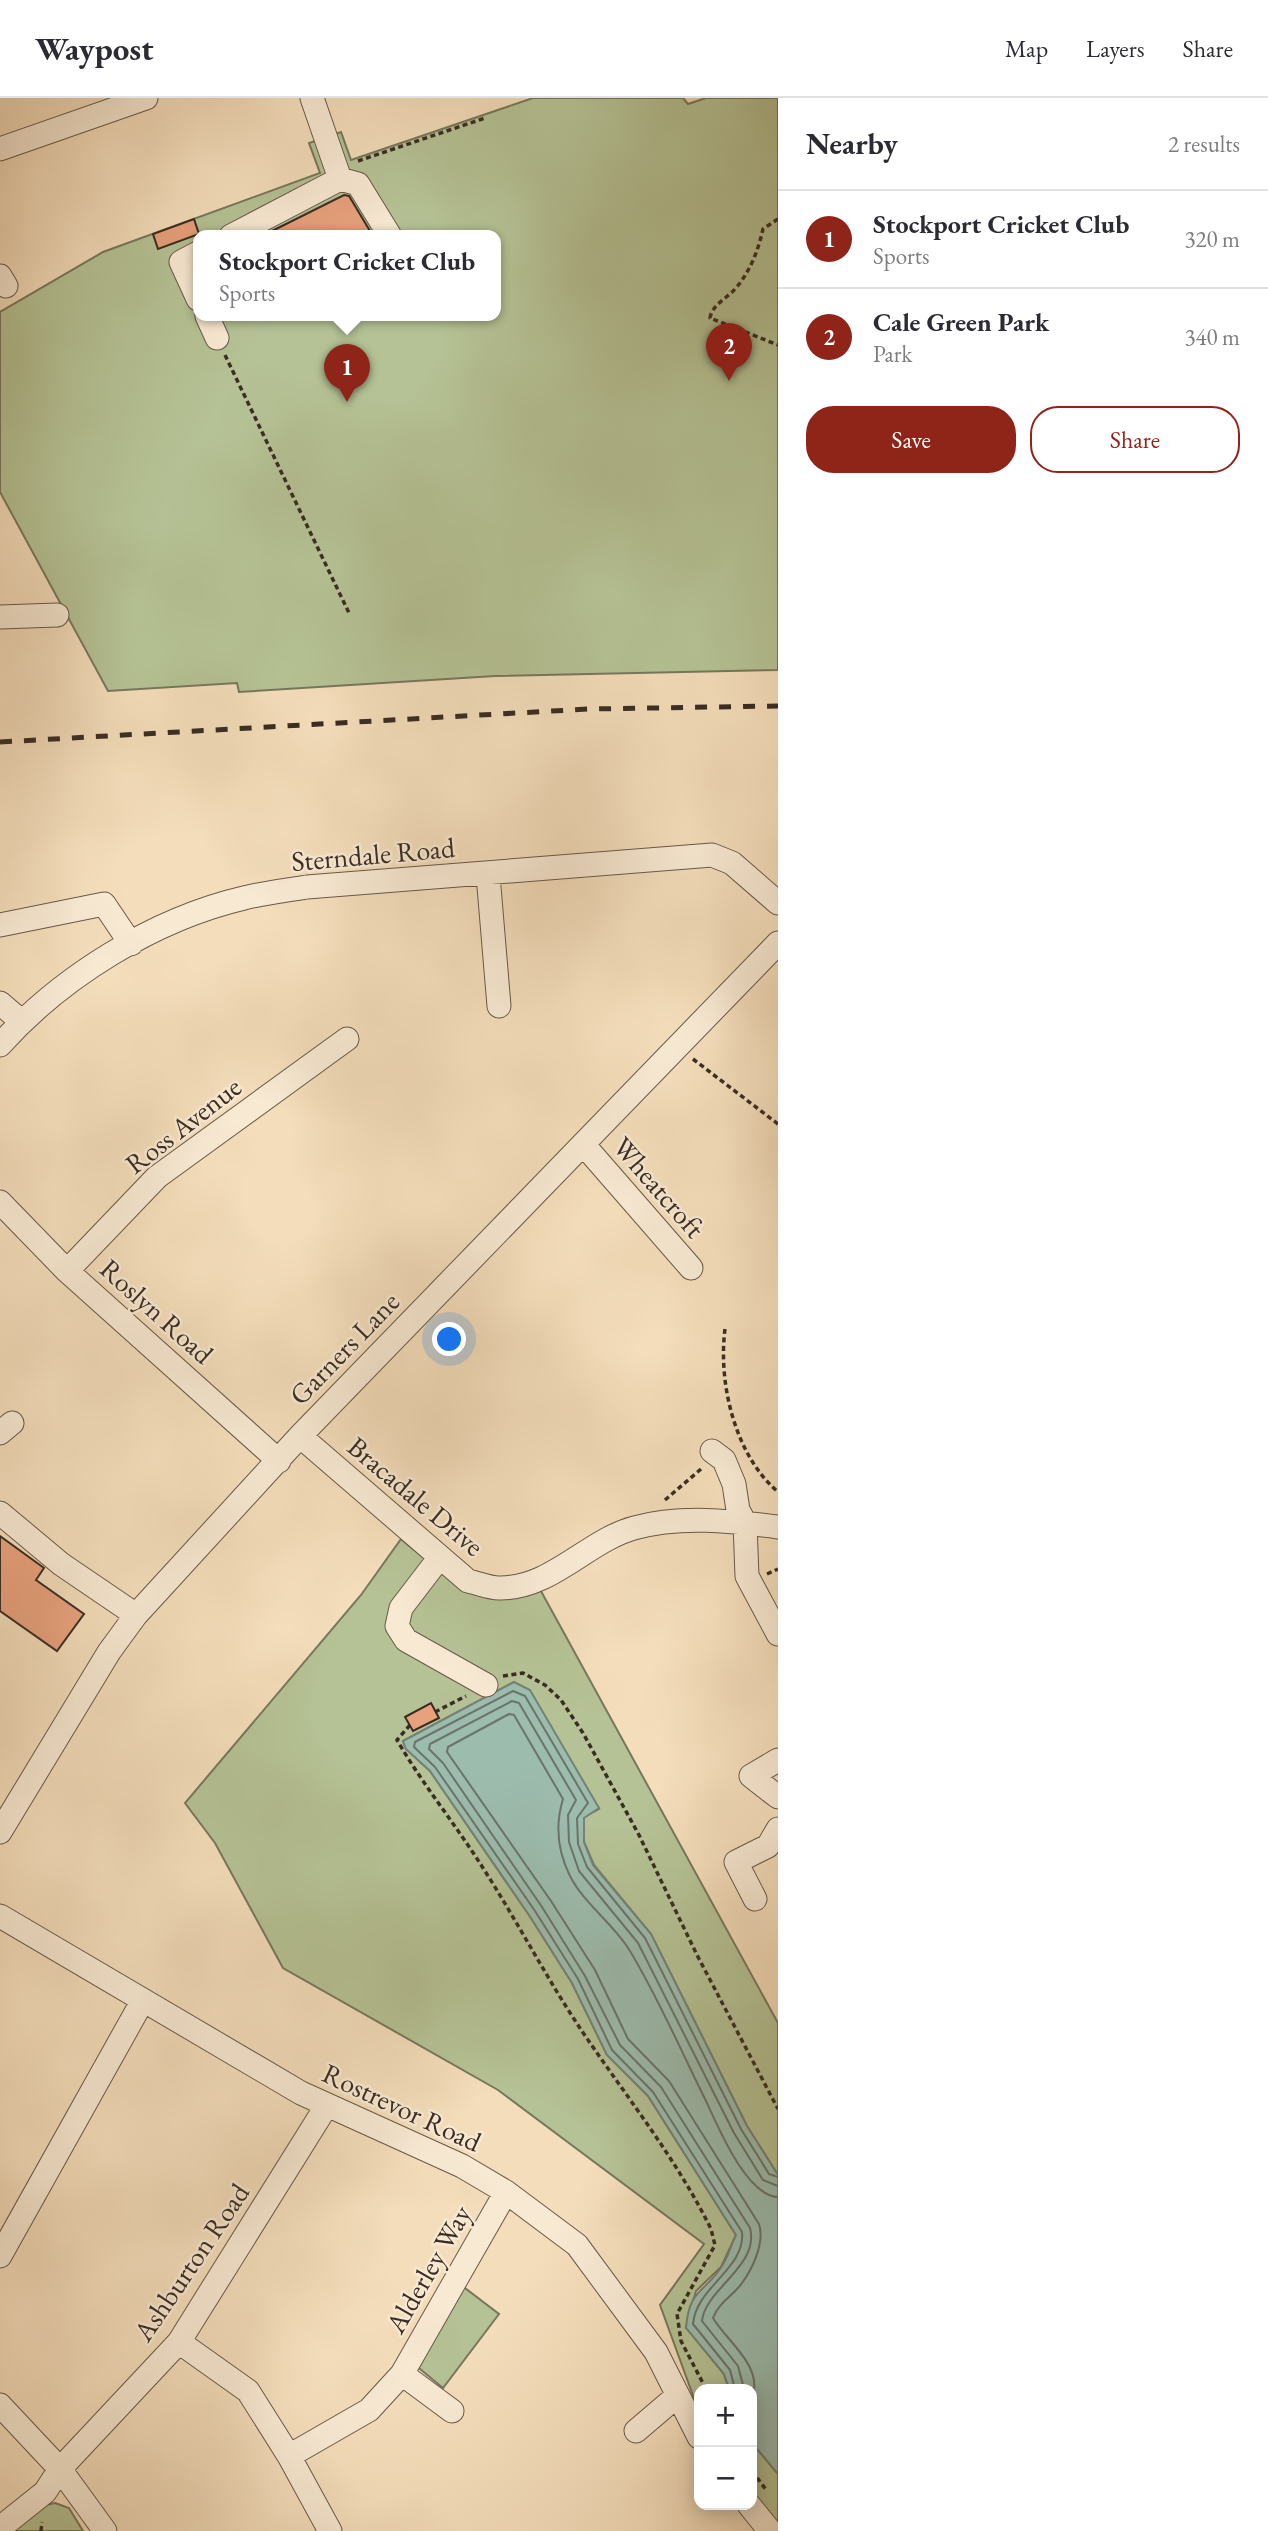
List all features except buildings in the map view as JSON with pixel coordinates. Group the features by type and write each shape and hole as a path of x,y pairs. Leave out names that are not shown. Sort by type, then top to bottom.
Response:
{"street":[{"path":"0,149 146,98"},
{"path":"312,98 338,174 358,184 386,230"},
{"path":"241,230 338,174"},
{"path":"193,256 181,262 193,288"},
{"path":"208,321 217,338"},
{"path":"0,617 57,615"},
{"name":"Sterndale Road","path":"0,1045 21,1021 82,975 131,944 184,918 242,898 307,887 488,875 712,855 732,863 778,903"},
{"path":"488,875 499,1006"},
{"path":"0,925 104,904 131,944"},
{"name":"Garners Lane","path":"0,1832 109,1651 136,1615 300,1436 778,943"},
{"path":"0,1003 21,1021"},
{"name":"Ross Avenue","path":"67,1271 158,1177 347,1039"},
{"name":"Wheatcroft","path":"583,1144 691,1268"},
{"name":"Roslyn Road","path":"0,1202 67,1271 279,1461"},
{"name":"Bracadale Drive","path":"300,1436 468,1581 499,1588 536,1582 590,1548 633,1528 678,1520 778,1527"},
{"path":"714,1453 724,1460 734,1484 738,1510 745,1523 747,1576 778,1634"},
{"path":"0,1513 61,1564 136,1615"},
{"path":"440,1557 401,1608 397,1626 406,1640 486,1685"},
{"path":"778,1760 751,1776 778,1797"},
{"path":"755,1899 736,1862 768,1846 778,1829"},
{"name":"Rostrevor Road","path":"0,1916 327,2105 462,2166 506,2192 576,2245 656,2352 694,2428"},
{"path":"0,2256 142,2000"},
{"name":"Ashburton Road","path":"0,2528 45,2492 60,2469 179,2343 327,2105"},
{"name":"Alderley Way","path":"289,2456 369,2410 402,2374 506,2192"},
{"path":"179,2343 248,2391 289,2456 330,2531"},
{"name":"Alderley Way","path":"402,2374 452,2411"},
{"path":"636,2431 677,2396"},
{"path":"0,2405 60,2469 105,2531"},
{"path":"753,2510 770,2531"}],"path":[{"path":"338,174 485,118"},
{"path":"778,219 763,229 759,249 749,269 735,289 714,307 710,318 778,345"},
{"path":"217,338 350,615"},
{"path":"677,1047 778,1124"},
{"path":"725,1329 722,1352 726,1386 740,1435 762,1478 778,1492"},
{"path":"664,1501 714,1453"},
{"path":"435,1712 507,1674 523,1673 545,1685 561,1700 639,1835 697,1955 778,2109"},
{"path":"410,1725 397,1740 417,1774 469,1846 562,2002 656,2135 711,2229 715,2245 677,2315 681,2341 703,2384"},
{"path":"757,2478 771,2497"}],"green space":[{"path":"533,98 683,98 688,104 706,98 778,98 778,670 495,676 239,692 237,683 108,691 0,492 0,312 103,252 320,173 309,143 341,132 351,160"},
{"path":"401,1539 449,1573 478,1580 536,1582 778,2023 778,2175 747,2126 651,1934 594,1865 584,1842 584,1817 599,1809 514,1682 403,1741 406,1749 430,1771 529,1915 572,1983 607,2055 648,2096 736,2235 721,2267 696,2291 686,2327 724,2374 727,2384 694,2384 694,2398 660,2305 704,2244 498,2090 283,1968 215,1843 185,1803 361,1595"},
{"path":"461,2285 499,2314 443,2388 414,2364"},
{"path":"757,2449 778,2474 778,2531 757,2507"},
{"path":"55,2503 69,2508 83,2531 7,2531 37,2507"}],"water":[{"path":"514,1682 530,1690 599,1808 584,1818 584,1842 593,1865 651,1934 747,2126 778,2175 778,2474 757,2449 757,2384 727,2384 724,2374 686,2328 690,2305 722,2266 736,2235 648,2096 607,2055 572,1983 529,1915 430,1771 406,1749 403,1741"}],"railway":[{"path":"0,742 588,709 778,706"}],"place":[{"name":"Cale Green Park","path":"729,381"},
{"name":"Stockport Cricket Club","path":"347,402"}]}
